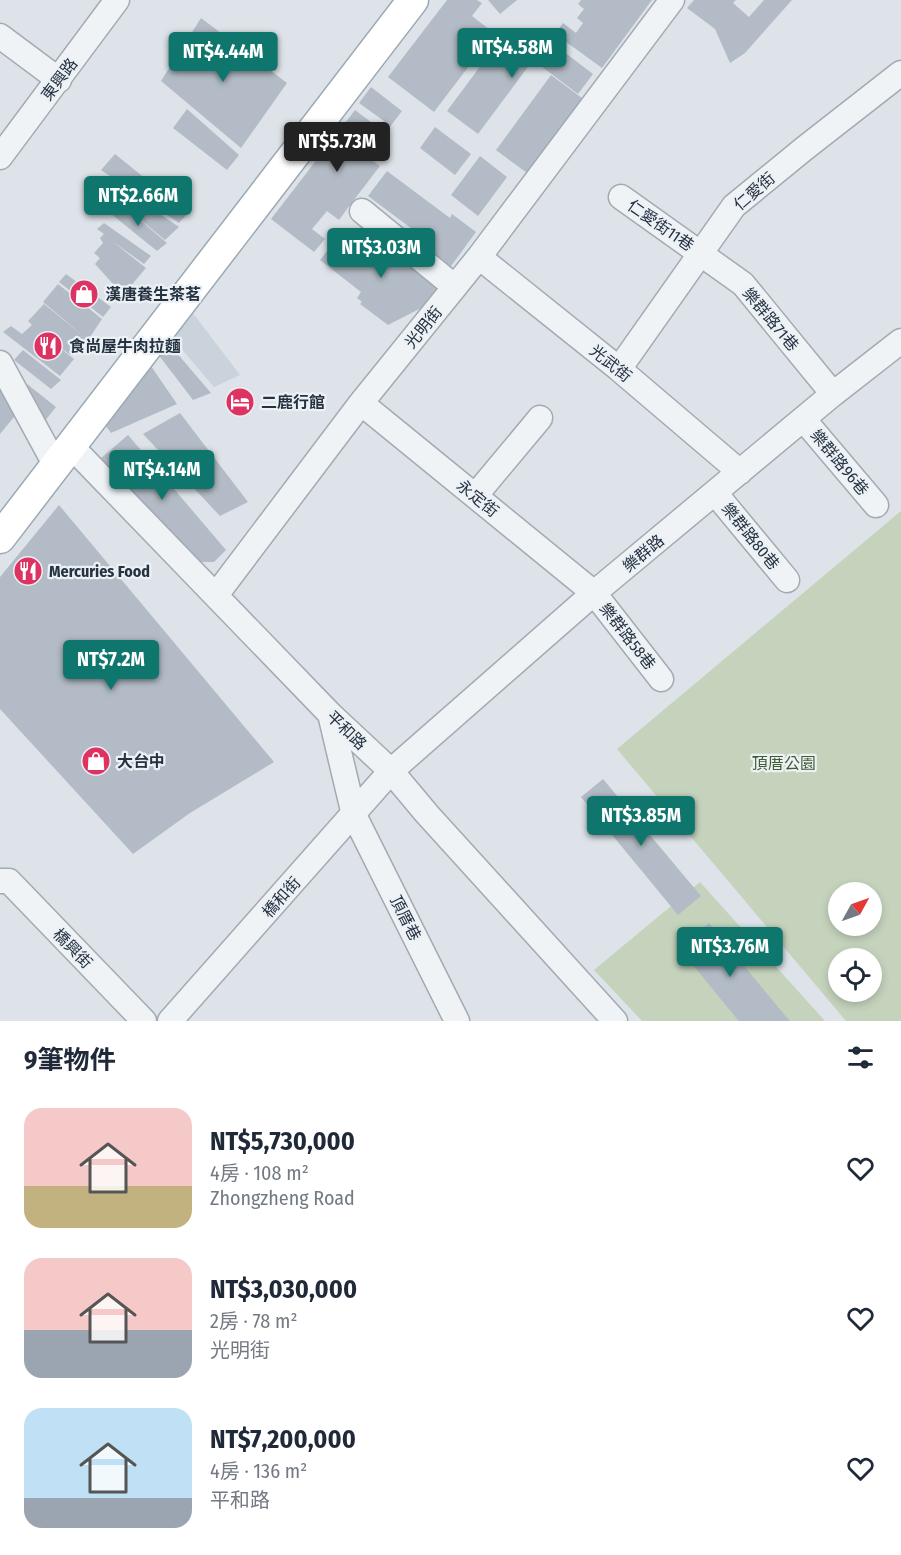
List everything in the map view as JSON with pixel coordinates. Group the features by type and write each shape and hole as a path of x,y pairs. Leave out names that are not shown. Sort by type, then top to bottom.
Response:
{"main road":[{"path":"0,538 413,0"}],"street":[{"name":"東興路","path":"0,157 117,0"},
{"name":"光明街","path":"216,595 361,403 479,257 672,0"},
{"path":"0,36 58,80"},
{"name":"仁愛街","path":"619,369 734,206 805,147 901,73"},
{"name":"仁愛街11巷","path":"621,197 700,253"},
{"path":"362,211 455,287"},
{"name":"樂群路71巷","path":"700,253 743,284 833,394"},
{"name":"光武街","path":"479,257 619,369 740,472"},
{"name":"樂群路","path":"391,771 594,593 833,394 898,349"},
{"name":"平和路","path":"0,363 64,456 216,595 330,714 391,771 435,823 615,1021"},
{"name":"永定街","path":"361,403 594,593"},
{"path":"475,496 540,418"},
{"name":"樂群路96巷","path":"804,420 876,505"},
{"name":"樂群路80巷","path":"715,493 787,580"},
{"name":"樂群路58巷","path":"594,593 661,680"},
{"name":"頂厝巷","path":"330,714 354,815 457,1021"},
{"name":"橋和街","path":"170,1021 391,771"},
{"name":"橋興街","path":"0,880 9,881 144,1021"}],"shaded area":[{"path":"189,308 240,375 214,387 169,334"}],"green space":[{"name":"頂厝公園","path":"901,511 901,1021 846,1021 830,1002 882,1002 882,948 828,948 828,1000 617,749"},
{"path":"700,882 825,1021 642,1021 594,970"}],"building":[{"path":"447,0 477,0 482,3 472,16 494,33 434,112 388,77"},
{"path":"488,0 517,0 500,14"},
{"path":"581,0 652,0 602,68 555,34 563,23 576,33 583,23 577,18 584,9 578,4"},
{"path":"694,0 736,0 733,3 749,17 764,0 792,0 745,53 730,63 715,29 687,8"},
{"path":"201,18 287,83 241,148 161,81"},
{"path":"543,36 593,74 578,94 533,60 478,134 447,111 502,37 522,52 530,41 535,46"},
{"path":"551,75 582,98 527,173 496,150"},
{"path":"371,87 402,111 367,157 380,166 339,220 327,211 312,229 325,239 314,252 271,219 355,110 379,128 384,121 359,103"},
{"path":"187,109 239,155 227,170 173,128"},
{"path":"435,127 471,154 455,175 420,148"},
{"path":"115,154 188,213 179,223 101,170"},
{"path":"480,156 507,177 478,216 451,195"},
{"path":"387,171 450,218 452,214 476,232 446,273 423,255 431,243 368,196"},
{"path":"126,191 179,227 165,240 118,201"},
{"path":"119,202 167,243 157,251 110,213"},
{"path":"104,223 151,256 144,264 112,241 146,268 123,295 95,264 100,258 94,253 103,243 100,238 104,234 97,229"},
{"path":"343,230 384,262 393,250 443,287 431,303 388,325 360,304 362,302 357,298 361,292 320,260"},
{"name":"漢唐養生茶茗","path":"66,274 111,307 103,317 59,282"},
{"path":"58,284 102,319 88,340 72,356 55,344 74,359 60,376 3,332 11,326 22,334 32,325 28,321 44,304 86,338 43,302"},
{"path":"164,338 211,393 193,400 154,349"},
{"path":"23,350 61,380 51,389 14,360"},
{"path":"151,366 177,404 111,433 103,422"},
{"path":"0,378 19,411 0,434"},
{"path":"27,384 56,407 40,427"},
{"path":"180,413 248,502 220,516 143,434"},
{"path":"128,435 226,550 214,562 194,562 100,459"},
{"path":"59,505 274,762 190,813 133,854 0,709 0,577"},
{"path":"603,779 701,896 678,915 581,797"},
{"path":"709,923 790,1021 739,1021 728,1008 679,948"}],"place":[{"name":"漢唐養生茶茗","path":"84,294"},
{"name":"食尚屋牛肉拉麵","path":"48,346"},
{"name":"二鹿行館","path":"240,402"},
{"name":"Mercuries Food","path":"28,571"},
{"name":"大台中","path":"96,761"}]}
